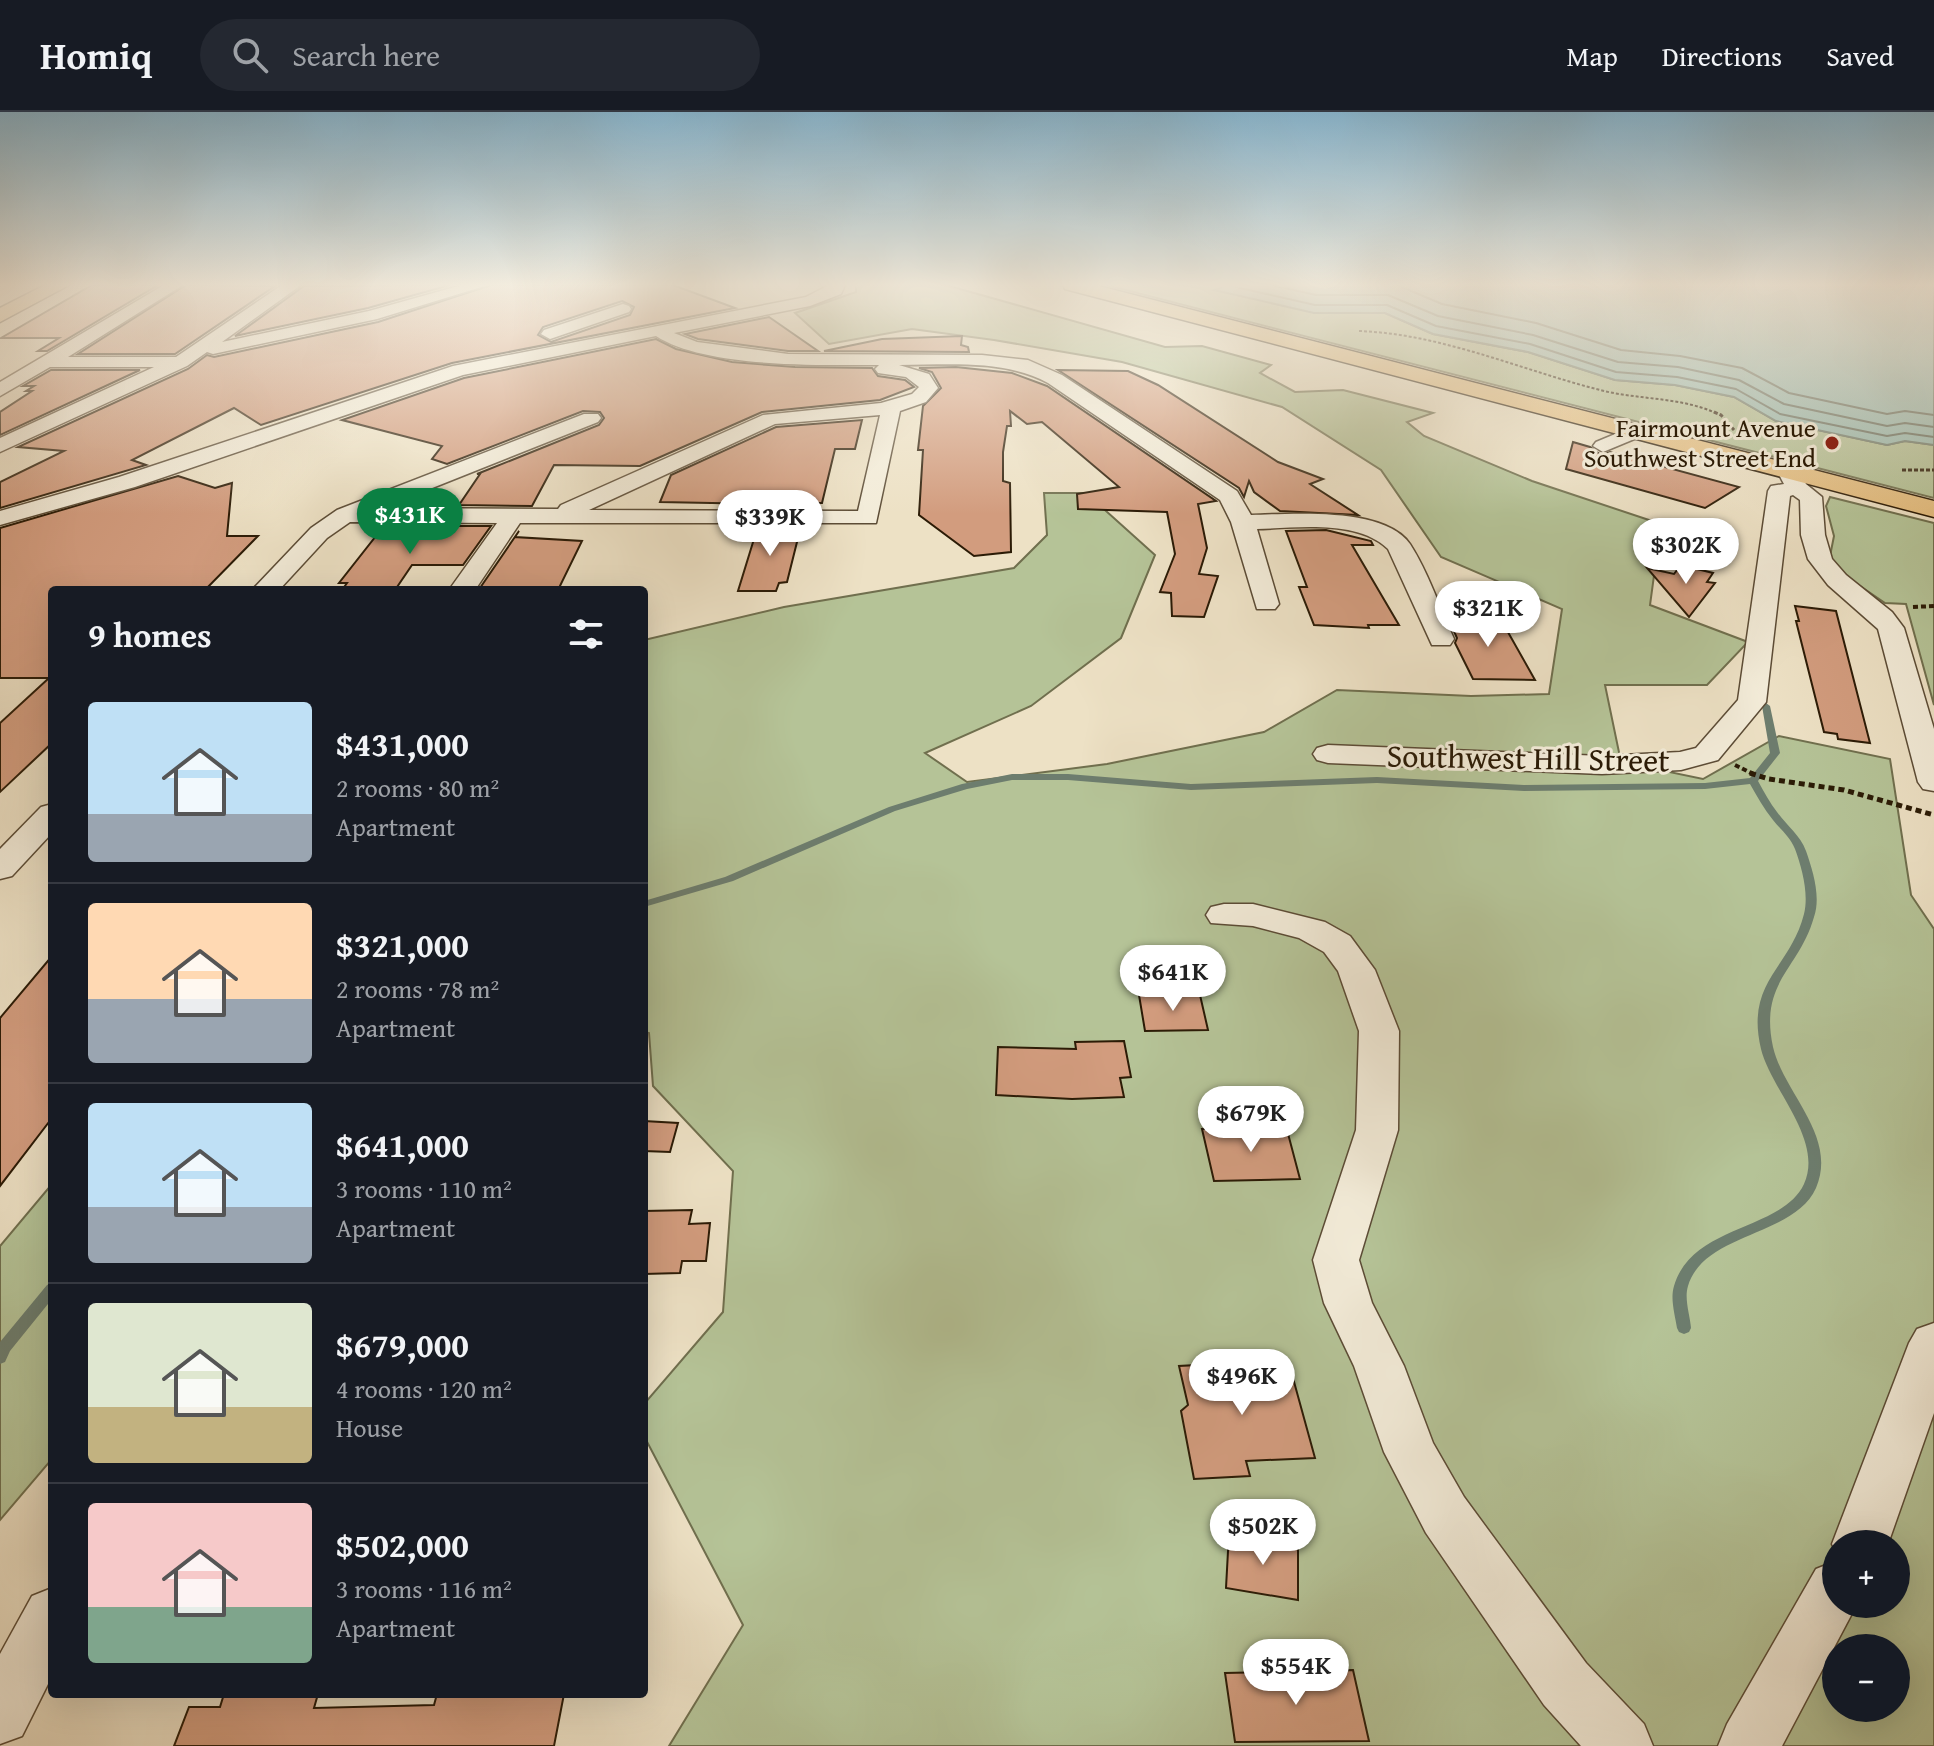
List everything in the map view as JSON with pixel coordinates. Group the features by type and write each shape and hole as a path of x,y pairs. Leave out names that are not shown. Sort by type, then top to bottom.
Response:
{"main road":[{"path":"1367,361 1637,431 1792,479 1934,509"}],"street":[{"path":"16,362 74,361"},
{"path":"0,446 181,361"},
{"path":"0,518 127,482 406,386 459,370 505,361"},
{"path":"556,516 770,419 891,408 925,395 928,383 914,374 807,361"},
{"path":"994,361 1028,365 1055,379 1229,496 1243,522 1266,604"},
{"path":"0,390 48,362"},
{"path":"345,515 868,518 891,408"},
{"path":"269,586 319,533 345,515 591,418"},
{"path":"1603,446 1637,431"},
{"path":"1792,479 1811,497 1815,548 1825,567 1880,612 1891,628 1934,782"},
{"name":"Southwest Hill Street","path":"1328,754 1602,765 1681,761 1707,754 1752,702 1779,491 1792,479"},
{"path":"465,586 513,516"},
{"path":"1243,522 1319,523 1371,528 1395,540 1441,639"},
{"path":"0,869 48,818"},
{"path":"1224,915 1253,915 1312,930 1337,944 1356,970 1379,1031 1377,1130 1336,1260 1348,1303 1379,1366 1410,1452 1445,1515 1565,1684 1622,1746"},
{"path":"1865,1530 1934,1343"},
{"path":"1749,1746 1822,1613"},
{"path":"0,1714 48,1624"}],"path":[{"path":"1510,361 1605,391 1684,400 1721,415 1739,434"},
{"path":"1895,470 1934,470"},
{"path":"1748,774 1766,780 1881,797 1934,815"}],"green space":[{"path":"1118,361 1257,361 1271,365 1260,373 1295,392 1343,390 1433,413 1407,422 1424,436 1532,481 1661,524 1650,605 1748,642 1707,685 1605,685 1621,762 1703,779 1779,736 1890,759 1911,895 1934,929 1934,1746 669,1746 743,1625 648,1444 648,1399 723,1312 733,1171 653,1086 648,1033 648,639 784,607 1014,568 1047,535 1044,493 1086,493 1155,555 1121,638 1031,706 925,753 967,782 1107,764 1264,732 1337,690 1471,696 1549,694 1562,609 1441,557 1381,470 1282,407"},
{"path":"1402,361 1557,361 1615,380 1675,385 1734,397 1776,421 1887,445 1905,441 1934,445 1934,498"},
{"path":"1830,497 1934,523 1934,705 1906,604 1885,603 1844,575 1830,556 1834,536 1826,506"},
{"path":"48,1189 48,1464 0,1520 0,1246"}],"water":[{"path":"1557,361 1934,361 1934,445 1905,441 1887,445 1776,421 1734,397 1675,385 1615,380"}],"building":[{"path":"199,361 461,361 261,425 234,408 132,460 146,465 0,508 0,482 64,451 18,447 188,369"},
{"path":"546,361 729,361 795,367 872,368 878,376 905,380 914,387 880,400 762,412 640,466 554,465 532,506 459,505 480,474 477,474 599,425 604,418 600,412 583,411 447,464 432,459 442,446 342,420 464,378"},
{"path":"956,367 1012,373 1047,386 1216,501 1198,504 1207,548 1199,574 1218,576 1204,617 1172,616 1171,593 1160,592 1175,554 1167,512 1078,509 1077,494 1119,487 1042,422 1027,424 1010,411 1011,426 1007,426 1003,452 1003,481 1010,483 1011,552 974,556 919,515 923,450 918,450 923,406 941,388 932,372 919,368"},
{"path":"51,370 140,370 0,435 0,412 32,391 26,391 34,386 23,386"},
{"path":"1058,370 1128,371 1158,385 1278,462 1323,479 1310,484 1358,515 1280,511 1254,492 1249,481 1244,497 1239,488"},
{"path":"862,420 855,449 835,449 822,503 806,503 805,508 764,508 765,504 660,502 671,475 776,427"},
{"path":"1573,442 1590,447 1601,455 1610,452 1739,487 1705,508 1566,469"},
{"path":"178,476 215,488 232,483 227,536 258,536 209,586 48,586 48,678 0,678 0,528"},
{"path":"446,526 491,526 463,565 412,565 398,586 345,586 347,583 339,583 376,536 440,536"},
{"path":"758,526 801,526 787,582 779,583 776,591 738,591"},
{"path":"1326,530 1371,541 1373,545 1352,545 1399,625 1368,625 1369,628 1314,625 1299,587 1307,587 1286,531"},
{"path":"519,531 515,537 582,541 560,586 481,586"},
{"path":"1681,565 1713,573 1707,582 1715,583 1689,617 1647,568 1674,574"},
{"path":"1795,606 1836,611 1870,743 1838,739 1837,734 1824,732"},
{"path":"1446,613 1500,618 1535,680 1473,679 1455,643 1457,638"},
{"path":"48,679 48,747 0,792 0,723"},
{"path":"48,961 48,1123 0,1186 0,1018"},
{"path":"1139,995 1200,995 1208,1030 1145,1031"},
{"path":"1124,1041 1131,1077 1120,1078 1124,1097 1072,1099 996,1095 998,1047 1076,1049 1075,1042"},
{"path":"648,1121 678,1123 670,1152 648,1151"},
{"path":"1286,1126 1300,1179 1214,1181 1202,1129"},
{"path":"692,1210 689,1224 710,1223 706,1261 682,1261 680,1273 648,1274 648,1211"},
{"path":"1288,1360 1315,1458 1246,1461 1250,1476 1194,1479 1181,1411 1188,1405 1179,1366"},
{"path":"1229,1533 1298,1545 1298,1600 1226,1588"},
{"path":"1353,1670 1369,1741 1235,1742 1225,1673"},
{"path":"223,1698 317,1698 314,1708 434,1705 436,1698 563,1698 554,1746 174,1746 189,1707 220,1707"}],"waterway":[{"path":"1753,781 1775,753 1766,706"},
{"path":"648,903 729,879 892,809 965,786 1012,777 1068,777 1191,787 1377,780 1524,788 1705,786 1753,781"},
{"path":"1684,1328 1680,1291 1689,1269 1702,1255 1719,1244 1778,1216 1795,1204 1808,1190 1814,1174 1815,1156 1810,1138 1774,1067 1764,1028 1768,993 1809,917 1811,900 1807,871 1793,836 1772,812 1753,781"},
{"path":"0,1358 4,1348 48,1294"}],"place":[{"name":"Fairmount Avenue Southwest Street End","path":"1832,443"}]}
